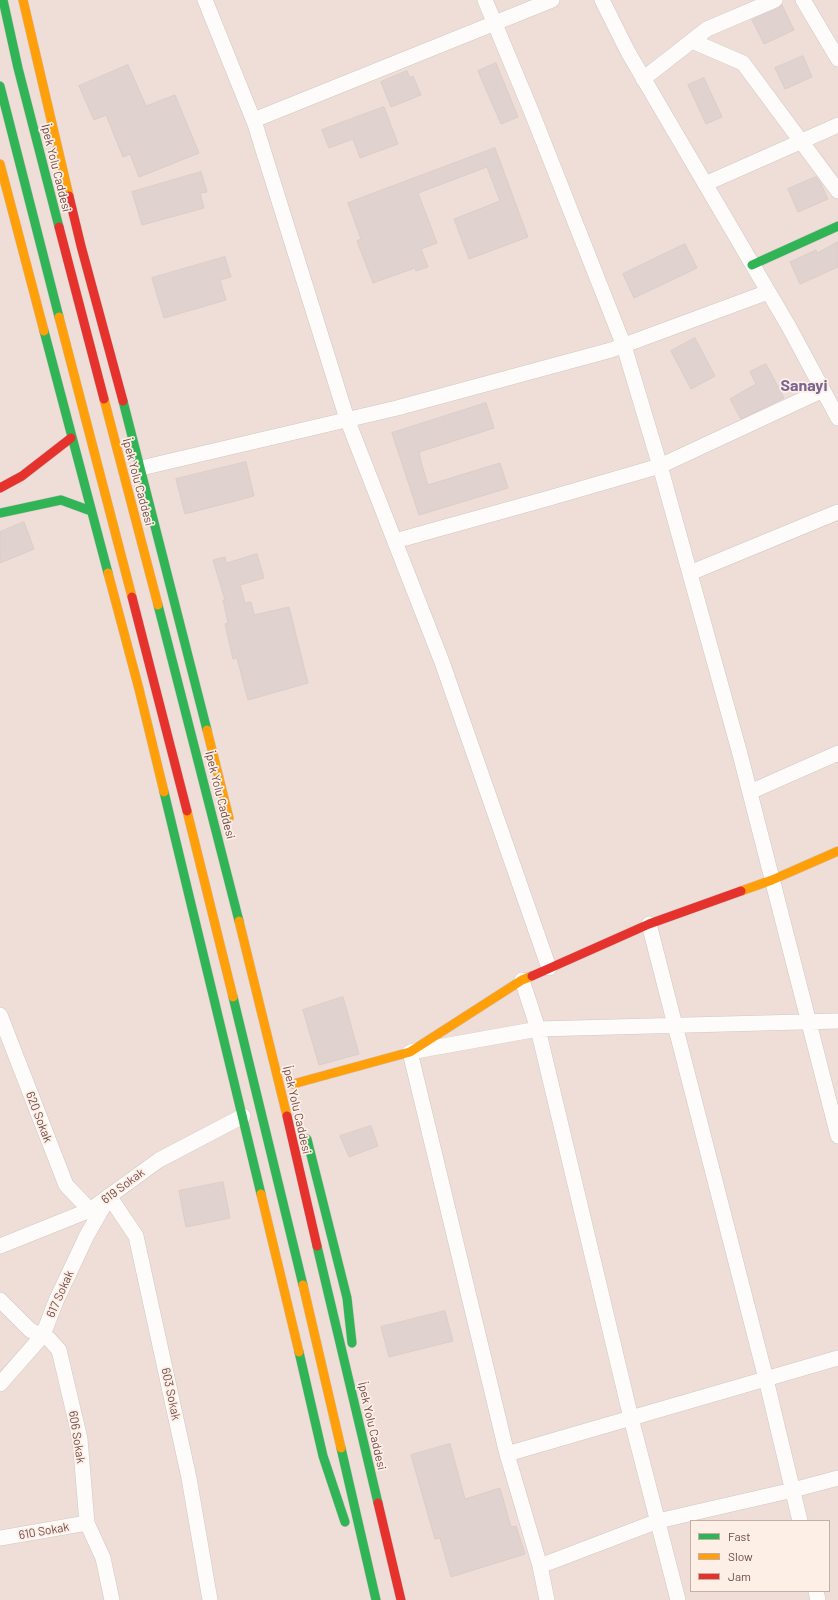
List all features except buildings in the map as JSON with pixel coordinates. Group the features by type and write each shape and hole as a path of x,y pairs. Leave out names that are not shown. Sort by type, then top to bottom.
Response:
{"main road":[{"name":"İpek Yolu Caddesi","path":"3,0 18,68 208,798 280,1087 401,1600"},
{"path":"23,0 81,246 141,468 231,827"},
{"path":"0,86 46,273 187,808 305,1292 376,1600"},
{"path":"0,164 71,438 139,690 243,1116 323,1456 348,1531"},
{"path":"752,265 838,226"},
{"path":"0,488 22,476 71,438"},
{"path":"0,514 61,500 91,511"},
{"path":"294,1084 410,1052 522,980 649,924 772,880 838,851"},
{"path":"305,1130 348,1298 363,1440"},
{"path":"357,1558 372,1600"}],"street":[{"path":"205,0 254,120 348,420 442,662 549,968"},
{"path":"485,0 532,113 624,346 660,466 750,792 838,1136"},
{"path":"254,120 552,0"},
{"path":"602,0 643,79 768,292 838,418"},
{"path":"643,79 707,29 775,0"},
{"path":"803,0 838,58"},
{"path":"692,41 743,63 800,142 838,191"},
{"path":"705,184 838,125"},
{"path":"141,468 413,404 610,350 768,292"},
{"path":"395,541 660,466 823,390"},
{"path":"690,573 838,512"},
{"path":"750,792 838,753"},
{"path":"649,924 766,1379 800,1520"},
{"path":"522,980 538,1029 631,1418 678,1600"},
{"name":"620 Sokak","path":"0,1015 66,1185 90,1210"},
{"path":"547,1600 540,1566 507,1454 410,1052 538,1029 838,1021"},
{"name":"619 Sokak","path":"0,1246 90,1210 158,1160 243,1116"},
{"name":"617 Sokak","path":"0,1384 42,1335 87,1235 109,1196"},
{"name":"603 Sokak","path":"109,1196 136,1236 189,1478 210,1600"},
{"name":"606 Sokak","path":"0,1300 30,1330 49,1338 59,1350 80,1440 87,1523 103,1558 112,1600"},
{"path":"507,1454 838,1358"},
{"path":"540,1566 658,1520 793,1490 838,1478"},
{"name":"610 Sokak","path":"0,1536 87,1523"}],"shaded area":[{"path":"0,0 838,0 838,1600 0,1600"}],"traffic: fast":[{"path":"3,0 18,68 59,227"},
{"path":"0,86 59,317"},
{"path":"752,265 838,226"},
{"path":"44,331 108,573"},
{"path":"123,401 207,730"},
{"path":"0,513 61,500 91,511"},
{"path":"158,605 239,921"},
{"path":"164,792 261,1194"},
{"path":"233,997 303,1285"},
{"path":"307,1139 347,1298 352,1343"},
{"path":"317,1246 378,1503"},
{"path":"299,1352 323,1456 345,1522"},
{"path":"341,1448 376,1600"}],"traffic: slow":[{"path":"23,0 69,196"},
{"path":"0,164 44,331"},
{"path":"59,317 132,597"},
{"path":"104,399 158,605"},
{"path":"108,573 139,689 164,792"},
{"path":"207,730 229,818"},
{"path":"187,811 233,997"},
{"path":"741,891 772,880 838,851"},
{"path":"239,921 287,1116"},
{"path":"293,1084 410,1052 522,980 532,976"},
{"path":"261,1194 299,1352"},
{"path":"303,1285 341,1448"}],"traffic: jam":[{"path":"69,196 123,401"},
{"path":"59,227 104,399"},
{"path":"0,488 22,476 71,438"},
{"path":"132,597 187,811"},
{"path":"532,976 649,924 741,891"},
{"path":"287,1116 317,1246"},
{"path":"378,1503 401,1600"}],"district":[{"name":"Sanayi","path":"804,386"}]}
